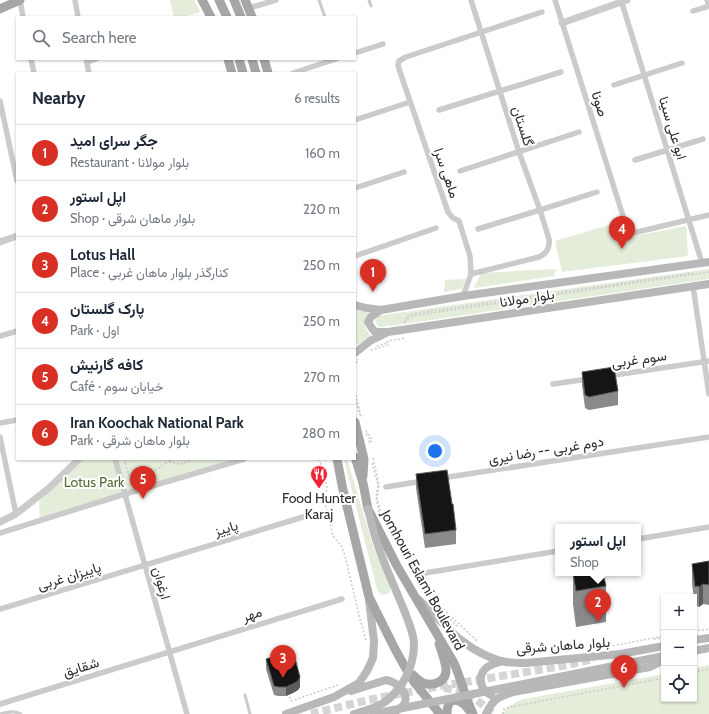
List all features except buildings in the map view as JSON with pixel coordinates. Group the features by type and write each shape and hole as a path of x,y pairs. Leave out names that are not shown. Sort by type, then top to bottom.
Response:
{"main road":[{"path":"0,9 20,0"},
{"path":"202,0 210,16"},
{"path":"219,0 227,16"},
{"path":"234,0 241,16"},
{"path":"228,60 232,72"},
{"path":"239,60 243,72"},
{"path":"252,60 256,72"},
{"path":"264,60 268,72"},
{"name":"بلوار مولانا","path":"356,305 381,310 462,296 706,262"},
{"name":"بلوار مولانا","path":"357,357 370,341 388,332 709,284"},
{"path":"381,310 371,316 368,322 375,332 388,332"},
{"path":"356,426 364,459 362,483"},
{"path":"331,460 343,490"},
{"path":"334,697 359,683 373,658 374,641 369,597 337,460"},
{"name":"Jomhouri Eslami Boulevard","path":"356,460 368,509 397,566 456,669 473,714"},
{"path":"354,714 368,710 384,702 398,690 406,678 412,663 414,644 411,628 402,604 382,559 374,535 368,509"},
{"name":"بلوار ماهان شرقی","path":"415,596 461,641 480,652 502,661 519,663 620,654 661,647"},
{"path":"369,597 395,649 414,682 440,714"},
{"path":"395,649 417,679 423,683 439,683 444,678 446,670 437,634"},
{"path":"697,640 709,638"},
{"path":"697,650 709,648"},
{"path":"373,714 661,657"},
{"path":"502,661 491,665 485,669 481,675 482,687 492,696 650,667 661,662"},
{"path":"286,714 386,680 397,684 404,692 405,697 405,702 402,707 392,714"},
{"path":"490,714 490,705 496,699 509,693"},
{"path":"447,714 448,706 452,701 457,700 461,701 473,714"}],"street":[{"path":"20,0 23,16"},
{"path":"75,0 78,16"},
{"path":"249,8 276,0"},
{"name":"گلستان","path":"471,0 550,244 549,249 542,256 471,274"},
{"name":"صونا","path":"555,0 623,216"},
{"path":"693,11 709,6 707,0"},
{"path":"562,23 623,1"},
{"name":"ابو علی سینا","path":"623,1 644,75 689,220 706,262"},
{"path":"481,32 542,12"},
{"name":"ماهی سرا","path":"462,296 471,274 470,256 459,221 453,218 448,212 398,65 399,61 406,57 481,32"},
{"path":"356,53 383,44"},
{"path":"32,60 34,72"},
{"path":"87,60 89,72"},
{"path":"296,72 333,60"},
{"path":"614,84 682,63"},
{"path":"439,110 561,72"},
{"path":"0,101 16,176"},
{"path":"356,120 410,102"},
{"path":"460,171 579,132"},
{"path":"635,160 703,139"},
{"path":"356,188 404,172"},
{"path":"478,229 597,192"},
{"path":"633,233 709,215"},
{"path":"356,256 436,228"},
{"path":"0,242 16,236"},
{"path":"693,286 707,361 709,394"},
{"path":"0,336 16,332"},
{"name":"سوم غربی","path":"606,376 707,361"},
{"path":"553,384 590,378"},
{"path":"0,423 16,420"},
{"path":"0,438 16,514"},
{"name":"دوم غربی -- رضا نیری","path":"439,478 709,438"},
{"path":"0,522 16,514 49,488 77,460"},
{"name":"ارغوان","path":"115,460 187,714"},
{"path":"0,533 124,494 241,460"},
{"path":"386,487 432,480"},
{"name":"پاییز","path":"145,565 313,514"},
{"path":"641,539 709,528"},
{"path":"425,573 555,551"},
{"name":"پاییزان غربی","path":"0,609 145,565"},
{"name":"مهر","path":"169,652 342,599"},
{"name":"شقایق","path":"0,704 169,652"}],"lane":[{"path":"319,0 325,16"},
{"path":"369,0 371,6"},
{"path":"245,695 250,714"},
{"path":"0,714 18,712 21,714"}],"path":[{"path":"404,325 404,321 407,316 411,314 709,271"},
{"path":"370,350 387,344 387,340 404,337"},
{"path":"124,460 132,486"},
{"path":"132,486 170,461 175,464 181,464 190,460"},
{"path":"132,486 139,484"},
{"path":"697,631 709,629"},
{"path":"604,647 661,637"},
{"path":"697,671 709,669"},
{"path":"503,714 504,709 510,707 661,679"},
{"path":"290,697 291,701"}],"green space":[{"path":"170,0 194,0 200,12 187,16 174,16"},
{"path":"626,220 630,237 686,226 688,256 562,272 555,241"},
{"path":"556,269 554,276 474,288 481,273"},
{"path":"709,269 709,279 390,326 379,327 375,322 378,316"},
{"path":"466,279 461,289 444,292 445,280"},
{"path":"356,309 369,313 365,325 366,330 371,336 356,345"},
{"name":"Lotus Park","path":"83,460 244,460 40,523 39,501"},
{"path":"344,460 347,460 374,549 390,587 390,592 384,595 379,593"},
{"path":"709,665 709,714 501,714 511,705 524,699 661,675 661,702 697,702 697,667"}],"tunnel":[{"path":"311,714 368,700 594,659"},
{"path":"444,688 465,693 481,703 492,713"}],"place":[{"name":"پارک گلستان","path":"622,249"},
{"name":"جگر سرای امید","path":"373,292"},
{"name":"Food Hunter Karaj","path":"319,489"},
{"name":"کافه گارنیش","path":"143,499"},
{"name":"اپل استور","path":"598,622"},
{"name":"Lotus Hall","path":"283,678"},
{"name":"Iran Koochak National Park","path":"624,688"}]}
